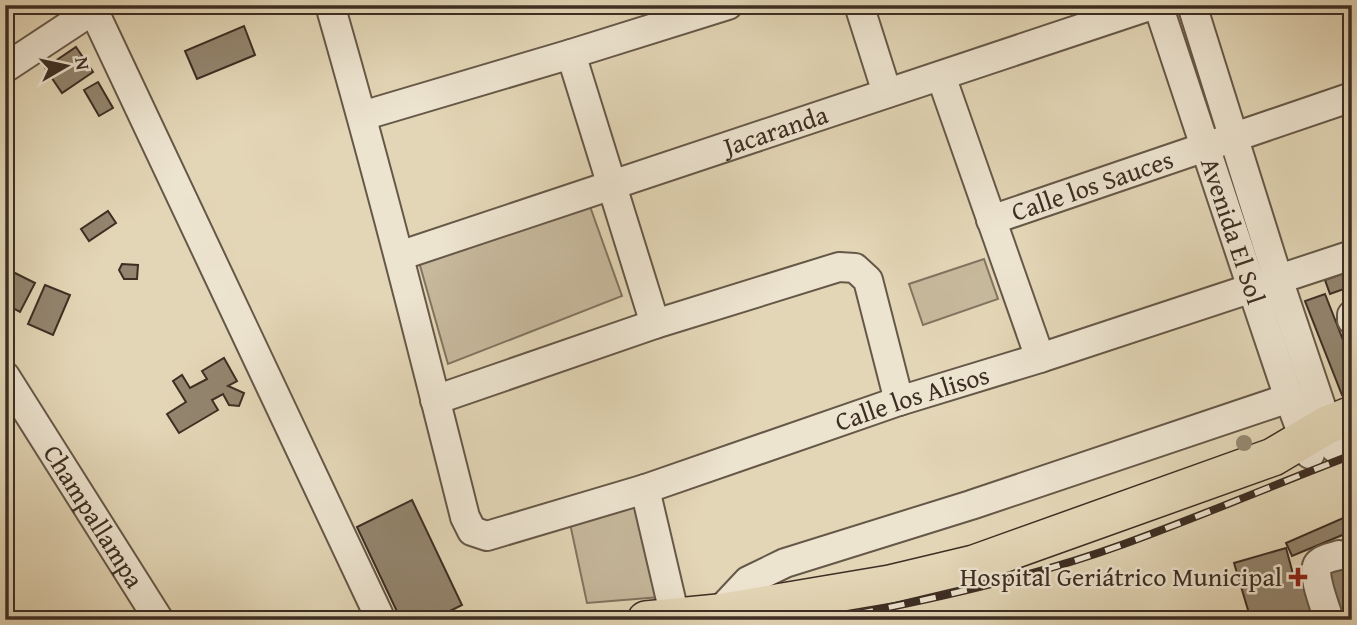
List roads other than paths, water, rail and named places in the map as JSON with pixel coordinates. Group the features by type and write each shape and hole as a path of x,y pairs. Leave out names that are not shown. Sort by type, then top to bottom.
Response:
{"main road":[{"path":"661,618 718,613 890,584 974,564 1330,437"}],"street":[{"path":"330,5 362,116 436,400 655,324 839,267 855,268 868,280 899,401"},
{"path":"362,116 728,5"},
{"path":"859,5 887,93"},
{"name":"Jacaranda","path":"399,256 1152,5"},
{"name":"Avenida El Sol","path":"1158,5 1289,398 1330,437"},
{"name":"Avenida El Sol","path":"1192,5 1330,437"},
{"path":"5,68 92,8 381,620"},
{"path":"571,54 655,324"},
{"path":"941,76 1040,358"},
{"name":"Calle los Sauces","path":"992,220 1352,97"},
{"name":"Calle los Alisos","path":"436,400 465,517 472,531 487,536 645,489 899,401 1040,358 1352,255"},
{"name":"Champallampa","path":"5,376 159,620"},
{"path":"718,613 748,582 785,563 971,505 1289,398"},
{"path":"645,489 661,618"},
{"path":"1329,620 1315,568 1322,561 1339,555"}],"railway":[{"path":"826,620 977,588 1051,568 1124,544 1352,455"}],"place":[{"name":"Hospital Geriátrico Municipal","path":"1298,577"}]}
